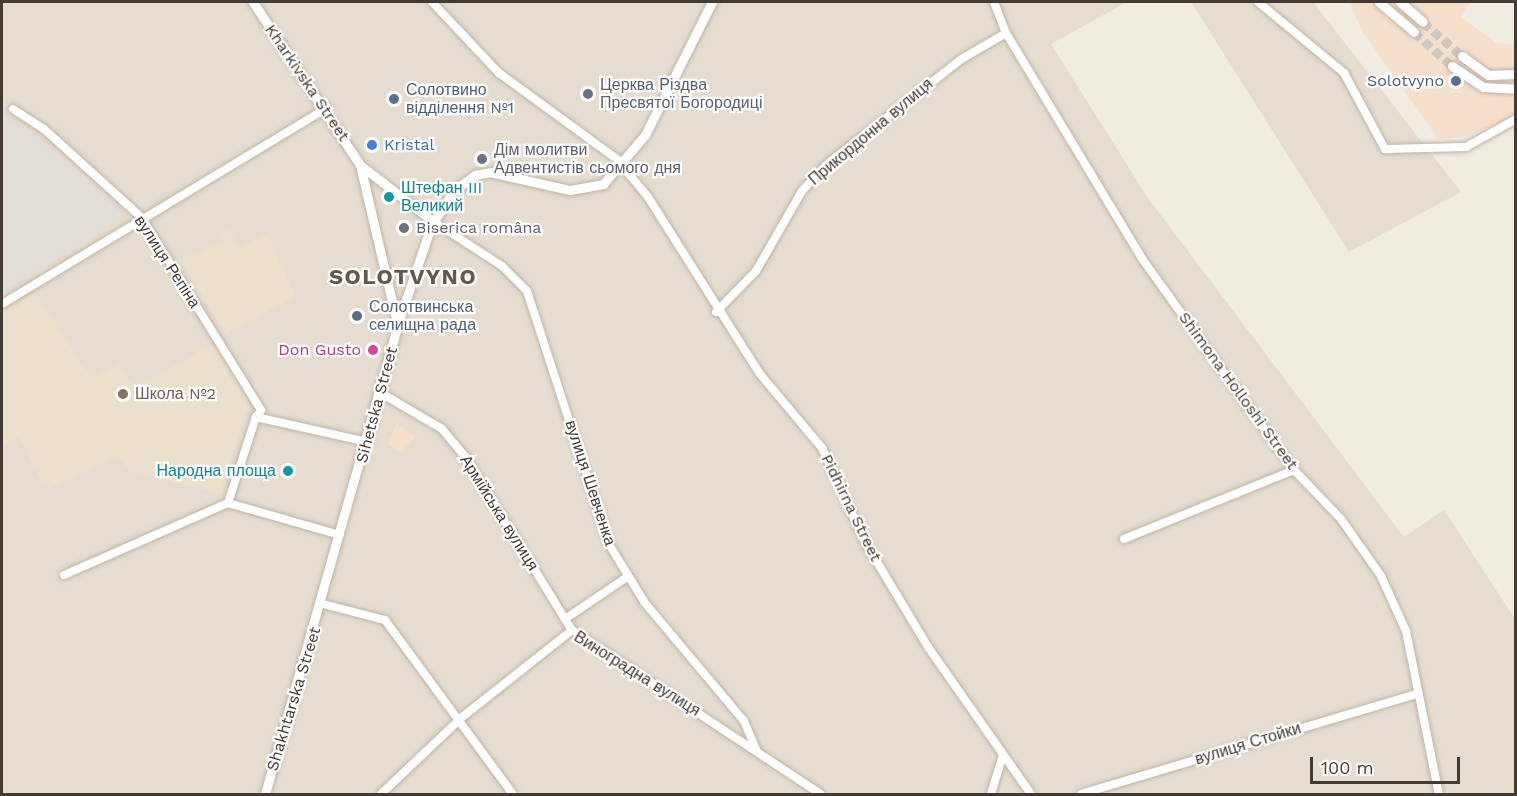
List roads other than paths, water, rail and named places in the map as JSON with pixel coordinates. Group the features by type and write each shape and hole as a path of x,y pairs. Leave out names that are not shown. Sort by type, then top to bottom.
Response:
{"street":[{"name":"Kharkivska Street","path":"253,2 327,108 360,165 398,326"},
{"name":"Pidhirna Street","path":"432,2 499,73 624,166 648,197 716,312 822,448 865,542 1002,758 1031,795"},
{"name":"Sihetska Street","path":"323,604 398,326 434,222 453,191 475,175 490,172 580,190 603,184 624,166 669,92 712,2"},
{"name":"Shimona Holloshi Street","path":"994,2 1006,33 1143,260 1294,470 1341,519 1381,576 1406,631 1416,694 1439,795"},
{"path":"1258,2 1344,73 1385,149 1466,147 1515,119"},
{"path":"1379,2 1414,32"},
{"path":"1400,2 1424,22"},
{"name":"Прикордонна вулиця","path":"716,312 756,271 802,191 825,166 960,60 1006,33"},
{"path":"1462,56 1488,75 1515,74"},
{"path":"1452,66 1483,87 1515,89"},
{"path":"2,304 327,108"},
{"name":"вулиця Репіна","path":"13,109 44,129 142,218 261,410 256,417"},
{"name":"Kharkivska Street","path":"360,165 434,222"},
{"name":"вулиця Шевченка","path":"434,222 502,267 527,291 610,546 627,577 744,721 756,749"},
{"name":"Армійська вулиця","path":"381,393 442,429 466,458 572,630"},
{"path":"228,503 256,417 368,442"},
{"path":"1124,539 1294,470"},
{"path":"63,575 228,503 340,536"},
{"path":"565,619 627,577"},
{"path":"323,604 385,620 461,718 513,795"},
{"name":"Shakhtarska Street","path":"265,795 323,604"},
{"name":"Виноградна вулиця","path":"381,795 461,718 572,630 756,749 821,795"},
{"name":"вулиця Стойки","path":"1081,795 1416,694"},
{"path":"991,795 1002,758"},
{"path":"806,795 809,786"}],"tunnel":[{"path":"1423,22 1462,56"},
{"path":"1414,32 1452,66"}],"place":[{"name":"Solotvyno","path":"1456,81"},
{"name":"Церква Різдва Пресвятої Богородиці","path":"588,94"},
{"name":"Солотвино відділення №1","path":"394,99"},
{"name":"Kristal","path":"372,145"},
{"name":"Дім молитви Адвентистів сьомого дня","path":"482,159"},
{"name":"Штефан III Великий","path":"389,197"},
{"name":"Biserica româna","path":"404,228"},
{"name":"Солотвинська селищна рада","path":"357,316"},
{"name":"Don Gusto","path":"373,350"},
{"name":"Школа №2","path":"123,394"},
{"name":"Народна площа","path":"288,471"}],"district":[{"name":"SOLOTVYNO","path":"403,277"}]}
